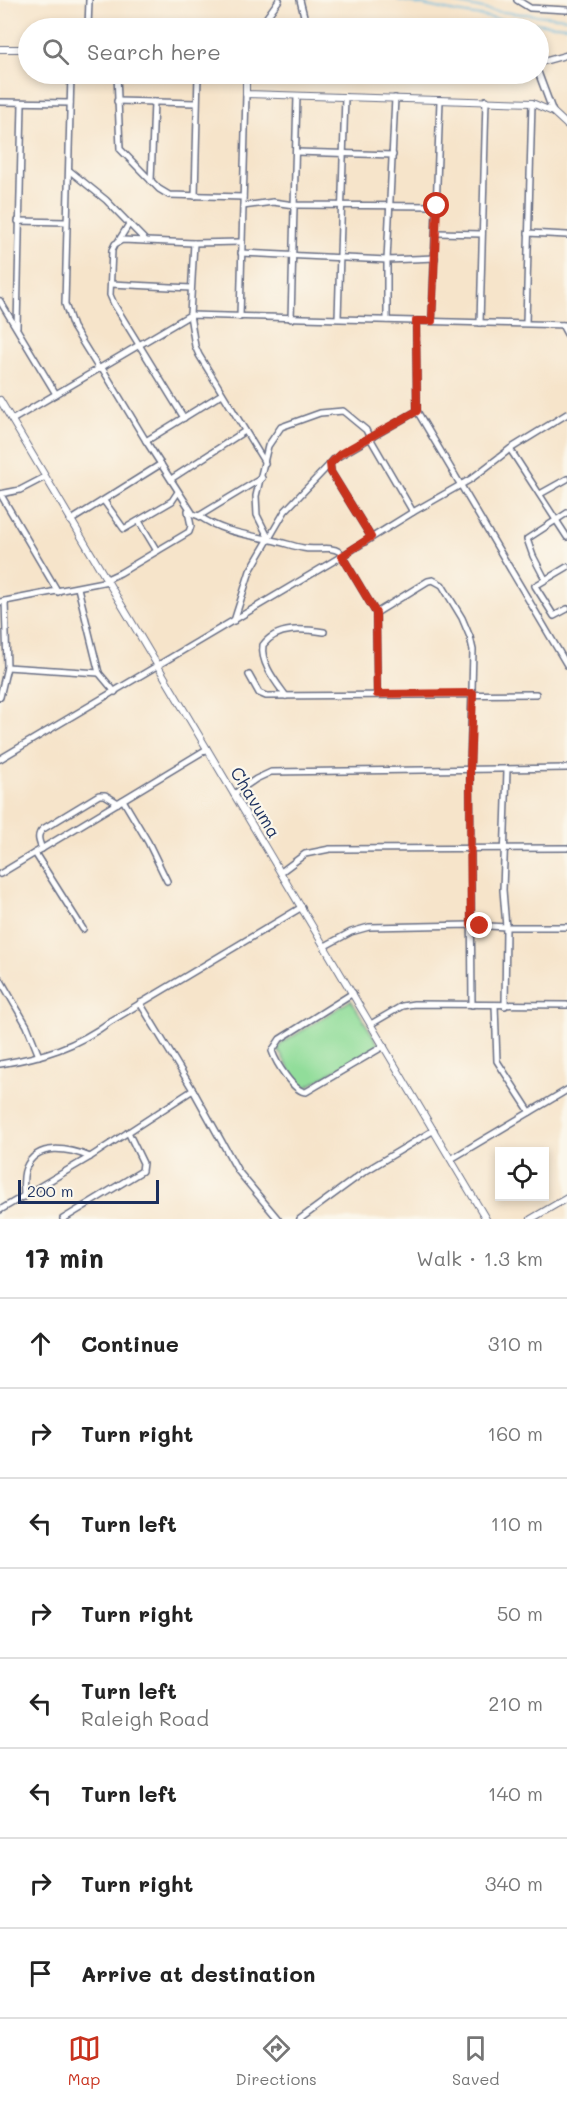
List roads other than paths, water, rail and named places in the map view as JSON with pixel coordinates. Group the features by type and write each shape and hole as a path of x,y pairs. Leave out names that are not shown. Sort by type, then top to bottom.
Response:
{"street":[{"path":"88,18 89,0"},
{"path":"266,18 278,0"},
{"path":"300,0 304,18"},
{"path":"517,0 530,8 567,10"},
{"path":"0,49 18,49"},
{"path":"549,60 567,55"},
{"path":"71,84 70,171 64,304 73,327 188,509 196,516 230,532 305,549 334,548 340,552 376,613 377,694"},
{"path":"117,84 120,149 163,193 243,197"},
{"path":"195,196 197,84"},
{"path":"240,317 246,84"},
{"path":"542,84 553,112"},
{"path":"246,94 532,103 553,112 567,125"},
{"path":"291,319 297,96"},
{"path":"338,318 345,97"},
{"path":"387,320 387,260 395,98"},
{"path":"432,321 437,233 440,100"},
{"path":"480,323 486,100"},
{"path":"117,101 196,103"},
{"path":"0,102 70,103"},
{"path":"151,182 154,102"},
{"path":"17,327 22,103"},
{"path":"526,323 532,103"},
{"path":"296,152 393,155"},
{"path":"70,171 106,200 146,241"},
{"path":"243,206 273,202 294,205 437,206"},
{"path":"18,221 66,222"},
{"path":"129,224 112,250 110,295 184,418"},
{"path":"437,233 482,234"},
{"path":"528,233 567,235"},
{"path":"117,242 241,242"},
{"path":"194,243 190,315 195,346 265,463"},
{"path":"241,253 387,260 435,258"},
{"path":"111,284 190,288"},
{"path":"0,301 56,394"},
{"path":"12,420 190,315 526,323 564,325 567,334"},
{"path":"416,321 417,411 566,661"},
{"path":"146,441 222,394"},
{"name":"Chavuma","path":"1,405 108,580 486,1219"},
{"path":"269,539 257,515 256,496 268,446 281,427 320,412 343,411 366,430 412,512"},
{"path":"234,621 250,571 285,511 340,454 417,411"},
{"path":"0,759 471,479 510,449 567,414"},
{"path":"171,479 245,431"},
{"path":"510,449 567,537"},
{"path":"70,521 161,464"},
{"path":"330,464 331,472 371,537"},
{"path":"45,477 20,490 1,494 58,592"},
{"path":"199,516 262,478"},
{"path":"540,494 567,479"},
{"path":"104,501 124,529 172,501 178,492"},
{"path":"0,697 7,667 7,624 3,602 108,580 191,529 188,509"},
{"path":"545,579 527,539 567,513"},
{"path":"139,521 157,551"},
{"path":"567,567 535,586 554,616 567,610"},
{"path":"376,613 433,580 442,585 470,636 473,650 470,770 472,1005"},
{"path":"78,588 99,673 115,692"},
{"path":"535,610 546,604"},
{"path":"0,630 7,624"},
{"path":"286,696 267,666 263,655 263,645 271,638 289,630 324,632"},
{"path":"7,667 99,673"},
{"path":"249,675 262,695 536,694"},
{"path":"0,874 207,748"},
{"path":"234,794 271,772 567,768"},
{"path":"505,1006 506,927 503,890 507,770"},
{"path":"42,849 38,838 39,832 99,795 105,795 120,802 148,842 167,881"},
{"path":"281,872 305,854 318,850 567,848"},
{"path":"35,853 83,929"},
{"path":"0,1064 39,1056 89,1037 140,1003 302,907"},
{"path":"324,946 360,928 471,925 567,927"},
{"path":"0,979 27,1026 39,1056"},
{"path":"353,993 280,1039 272,1051 274,1057 294,1086 301,1092 306,1092 384,1046"},
{"path":"140,1003 193,1090 238,1171 278,1219"},
{"path":"371,1024 402,1006 414,1004 567,1005"},
{"path":"495,1005 497,1060 530,1112"},
{"path":"0,1210 90,1157 193,1090"},
{"path":"451,1159 567,1090"},
{"path":"300,1219 364,1172 434,1130"},
{"path":"63,1219 142,1171 143,1163 128,1132"},
{"path":"24,1197 26,1168 41,1153 52,1149 75,1151 90,1157"},
{"path":"531,1219 567,1198"}],"waterway":[{"path":"398,0 493,18"},
{"path":"418,5 425,0"},
{"path":"442,0 492,11 567,18"},
{"path":"549,24 567,26"}]}
